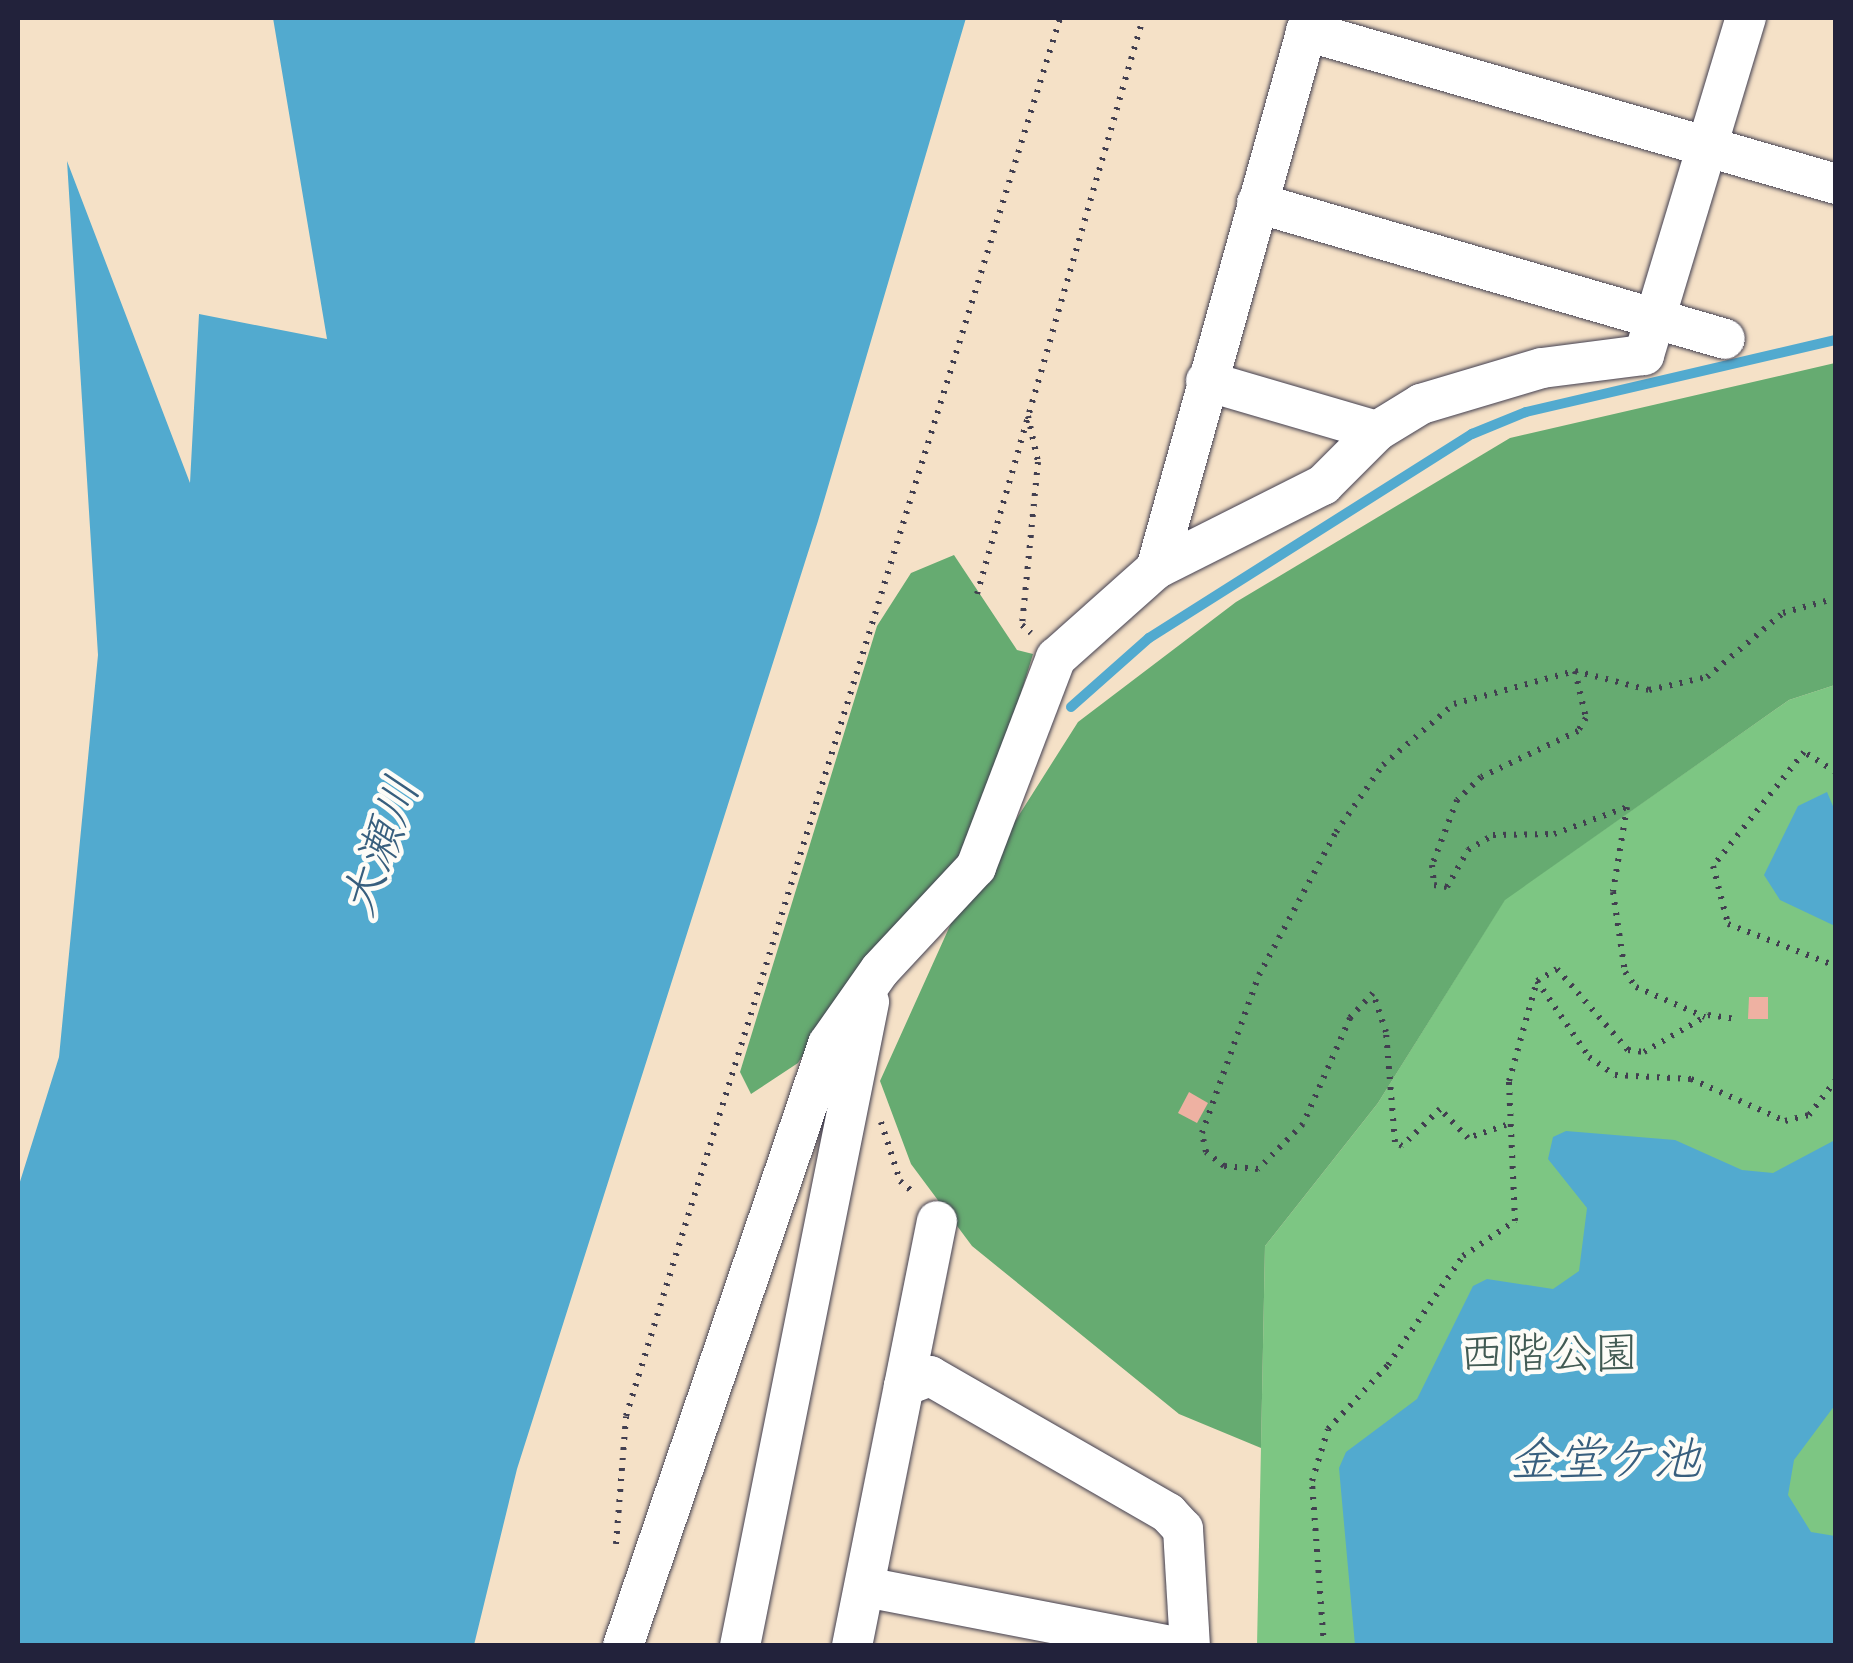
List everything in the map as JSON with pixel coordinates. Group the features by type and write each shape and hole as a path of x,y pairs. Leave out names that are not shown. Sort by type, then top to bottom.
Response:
{"street":[{"path":"623,1646 828,1044 880,970 993,839 1056,658 1156,568 1324,485 1377,431 1421,404 1542,368 1644,356 1746,18"},
{"path":"1156,568 1308,24 1836,184"},
{"path":"1257,203 1725,340"},
{"path":"1206,381 1377,431"},
{"path":"740,1646 848,1088 880,970"},
{"path":"852,1646 936,1222"},
{"path":"904,1386 930,1376 1168,1513 1183,1529 1190,1646"},
{"path":"864,1586 1171,1646"}],"path":[{"path":"638,1601 612,1577 626,1416 1060,18"},
{"path":"977,594 1143,18"},
{"path":"1028,415 1038,462 1022,625 1056,658"},
{"path":"1506,1125 1468,1138 1440,1109 1402,1146 1395,1142 1386,1032 1373,993 1350,1018 1304,1124 1258,1168 1224,1166 1206,1152 1202,1133 1259,974 1383,765 1454,704 1576,670 1648,690 1708,677 1783,613 1836,598"},
{"path":"1576,670 1586,718 1578,731 1481,777 1457,800 1432,865 1434,886 1446,887 1468,850 1493,835 1554,834 1627,807 1613,892 1625,972 1636,987 1705,1017 1736,1019"},
{"path":"1836,772 1804,752 1712,866 1728,924 1836,966"},
{"path":"1324,1646 1312,1481 1328,1429 1388,1365 1463,1256 1515,1221 1506,1125 1537,981 1557,969 1628,1050 1644,1052 1705,1017"},
{"path":"1537,981 1589,1057 1615,1075 1691,1079 1784,1121 1809,1115 1836,1080"},
{"path":"848,1088 884,1124 900,1181 936,1222"}],"green space":[{"path":"1835,363 1835,685 1789,700 1505,900 1378,1103 1265,1246 1261,1448 1179,1414 972,1246 911,1164 880,1081 953,919 1078,722 1236,602 1510,438"},
{"path":"954,555 1017,650 1033,654 978,834 849,981 798,1063 751,1094 740,1072 877,626 911,573"},
{"name":"西階公園","path":"1835,685 1835,1645 1257,1646 1265,1246 1378,1103 1505,899 1789,700"}],"water":[{"name":"大瀬川","path":"273,18 966,18 818,521 517,1469 474,1645 18,1645 18,1188 59,1057 98,655 67,161 190,483 199,314 327,339"},
{"path":"1827,792 1835,811 1835,926 1780,900 1764,875 1798,806"},
{"name":"金堂ケ池","path":"1566,1131 1675,1140 1742,1170 1773,1173 1835,1140 1835,1405 1794,1460 1788,1495 1811,1532 1835,1536 1835,1645 1355,1645 1339,1468 1346,1452 1417,1399 1473,1286 1487,1279 1553,1289 1579,1271 1587,1208 1548,1159 1553,1137"}],"building":[{"path":"1749,997 1768,997 1768,1019 1748,1019"},
{"path":"1189,1092 1208,1103 1197,1123 1178,1113"}],"waterway":[{"path":"1071,707 1149,638 1472,434 1526,412 1836,340"}]}
